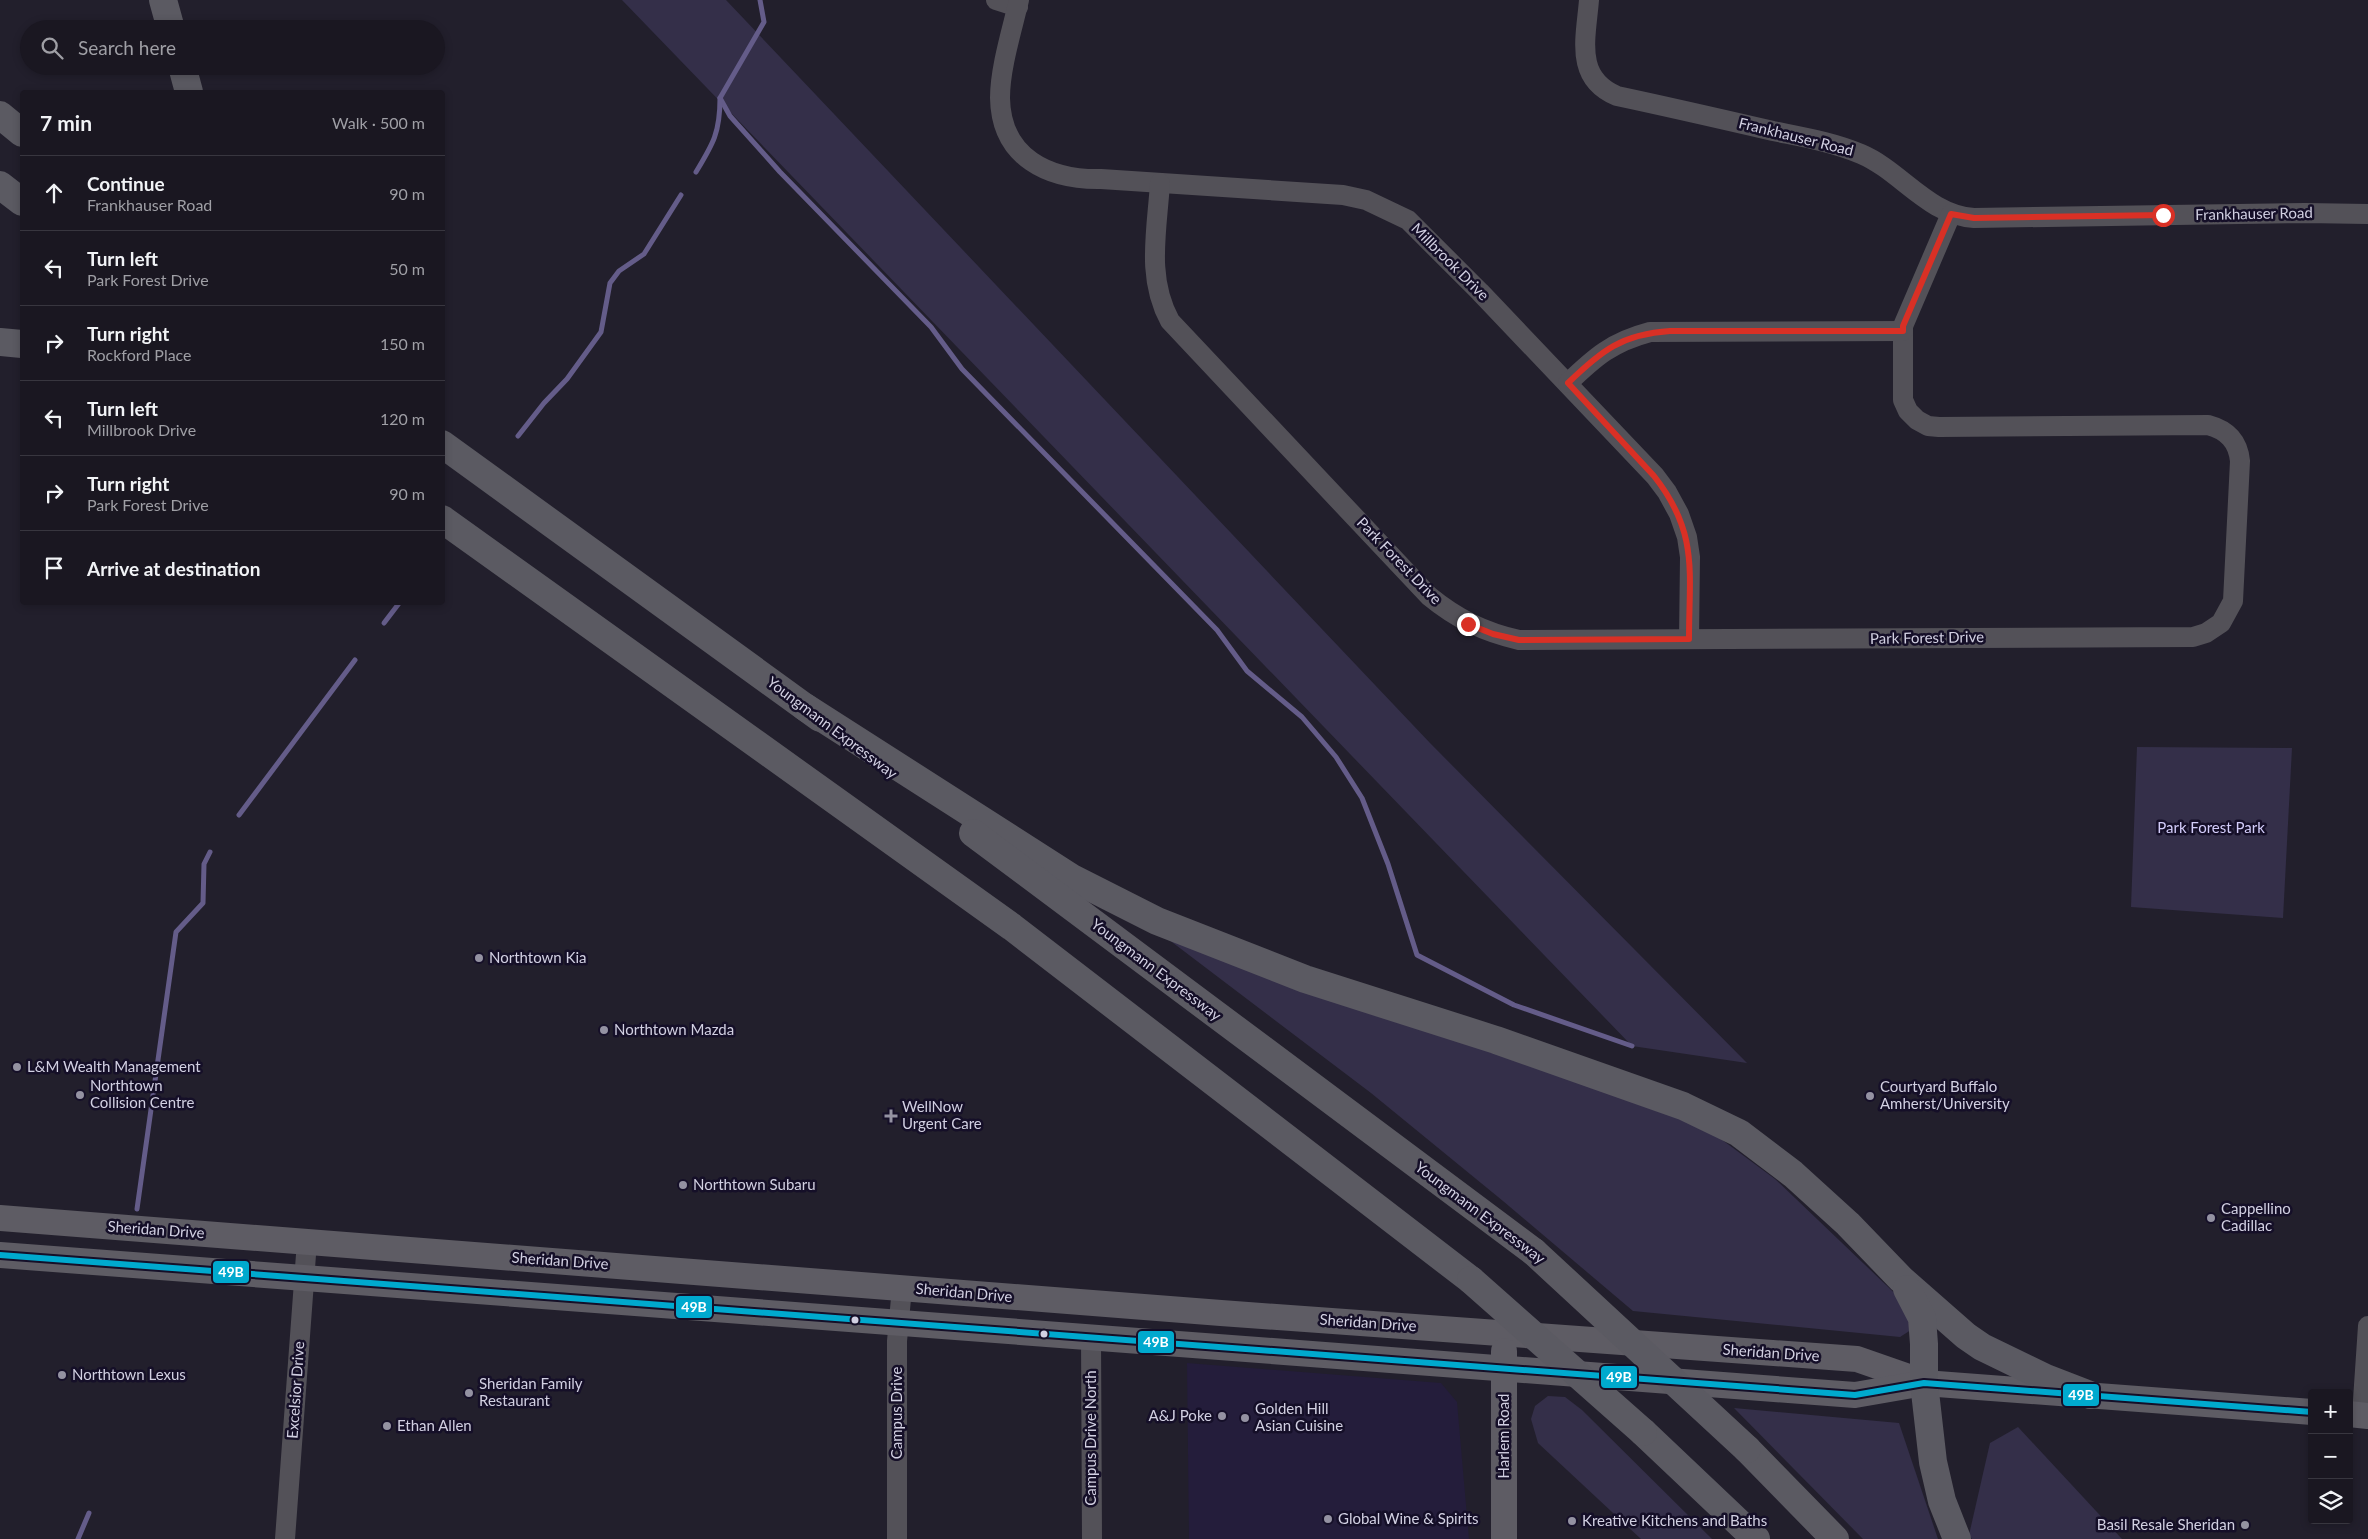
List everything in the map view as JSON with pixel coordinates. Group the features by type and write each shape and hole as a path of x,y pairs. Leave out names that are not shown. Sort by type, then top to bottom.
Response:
{"highway":[{"path":"164,0 170,20"},
{"path":"184,75 188,90"},
{"path":"0,115 20,131"},
{"path":"0,184 20,200"},
{"path":"0,342 20,344"},
{"name":"Youngmann Expressway","path":"445,446 805,707 1534,1252 1747,1449 1834,1539"},
{"path":"445,521 1012,927 1471,1280 1643,1432 1756,1539"},
{"path":"805,707 1072,878 1157,921 1305,979 1496,1040 1683,1106 1739,1133 1793,1174 1848,1224 1901,1279 1966,1336 1982,1347 2046,1378 2090,1395"},
{"path":"1901,1279 1922,1318 1924,1383 1933,1462 1942,1501 1957,1539"},
{"path":"1689,1474 1744,1539"}],"main road":[{"name":"Sheridan Drive","path":"0,1218 1221,1313 1857,1359 1924,1383"},
{"name":"Sheridan Drive","path":"0,1255 1504,1367 1855,1395 1924,1383 2308,1412"},
{"name":"Harlem Road","path":"1503,1332 1504,1539"}],"street":[{"path":"996,0 1018,3"},
{"name":"Frankhauser Road","path":"1588,0 1586,64 1594,80 1605,90 1617,96 1819,141 1860,154 1879,163 1941,210 1951,214 1974,218 2305,213 2368,214"},
{"name":"Millbrook Drive","path":"1018,3 1002,79 1000,98 1002,117 1015,144 1042,170 1081,179 1343,195 1366,200 1387,208 1408,220 1568,383 1667,492 1679,514 1687,537 1690,557 1689,639"},
{"name":"Park Forest Drive","path":"1160,183 1155,273 1156,287 1161,305 1170,321 1430,596 1450,613 1468,624 1493,634 1519,640 2193,637 2206,633 2221,622 2233,601 2240,461 2236,443 2229,434 2219,428 2208,425 2094,427 1928,426 1917,420 1908,411 1903,400 1903,326 1951,214"},
{"path":"1568,383 1595,356 1612,345 1650,332 1903,331"},
{"name":"Excelsior Drive","path":"285,1539 307,1242"},
{"name":"Campus Drive","path":"897,1539 899,1322 902,1288"},
{"path":"2360,1415 2368,1326"},
{"name":"Campus Drive North","path":"1091,1337 1092,1539"}],"shaded area":[{"path":"1187,1363 1441,1383 1457,1402 1469,1539 1189,1539"}],"green space":[{"path":"622,0 726,0 1430,743 1747,1063 1632,1046"},
{"name":"Park Forest Park","path":"2137,747 2292,748 2283,918 2131,907"},
{"path":"1160,933 1702,1125 1775,1179 1908,1306 1914,1328 1900,1337 1633,1311 1371,1093"},
{"path":"1548,1396 1565,1397 1582,1410 1712,1539 1641,1539 1538,1443 1531,1419 1535,1406"},
{"path":"1734,1408 1899,1423 1938,1539 1863,1539"},
{"path":"2018,1427 2122,1539 1972,1539 1969,1535 1990,1443"}],"waterway":[{"path":"696,172 707,154 717,129 720,98 764,22 760,0"},
{"path":"720,98 730,116 780,172 931,327 962,369 1217,630 1247,671 1302,717 1336,757 1362,798 1388,864 1417,955 1514,1005 1632,1046"},
{"path":"518,436 544,403 567,379 601,332 610,283 619,271 644,254 681,195"},
{"path":"384,623 398,605"},
{"path":"239,815 355,660"},
{"path":"137,1209 176,932 203,903 204,864 210,852"},
{"path":"78,1539 89,1513"}],"transit line":[{"name":"49B","path":"0,1255 1855,1395 1924,1383 2308,1412"}],"place":[{"name":"Northtown Kia","path":"479,958"},
{"name":"Northtown Mazda","path":"604,1030"},
{"name":"L&M Wealth Management","path":"17,1067"},
{"name":"Northtown Collision Centre","path":"80,1095"},
{"name":"Courtyard Buffalo Amherst/University","path":"1870,1096"},
{"name":"WellNow Urgent Care","path":"891,1116"},
{"name":"Northtown Subaru","path":"683,1185"},
{"name":"Cappellino Cadillac","path":"2211,1218"},
{"name":"Northtown Lexus","path":"62,1375"},
{"name":"Sheridan Family Restaurant","path":"469,1393"},
{"name":"A&J Poke","path":"1222,1416"},
{"name":"Golden Hill Asian Cuisine","path":"1245,1418"},
{"name":"Ethan Allen","path":"387,1426"},
{"name":"Global Wine & Spirits","path":"1328,1519"},
{"name":"Kreative Kitchens and Baths","path":"1572,1521"},
{"name":"Basil Resale Sheridan","path":"2245,1525"}],"route":[{"path":"1468,624 1493,634 1519,640 1689,639 1688,584 1690,557 1687,537 1679,514 1667,492 1654,476 1568,383 1595,356 1612,345 1630,337 1650,332 1670,331 1903,331 1903,326 1951,214 1963,218 2163,215"}]}
